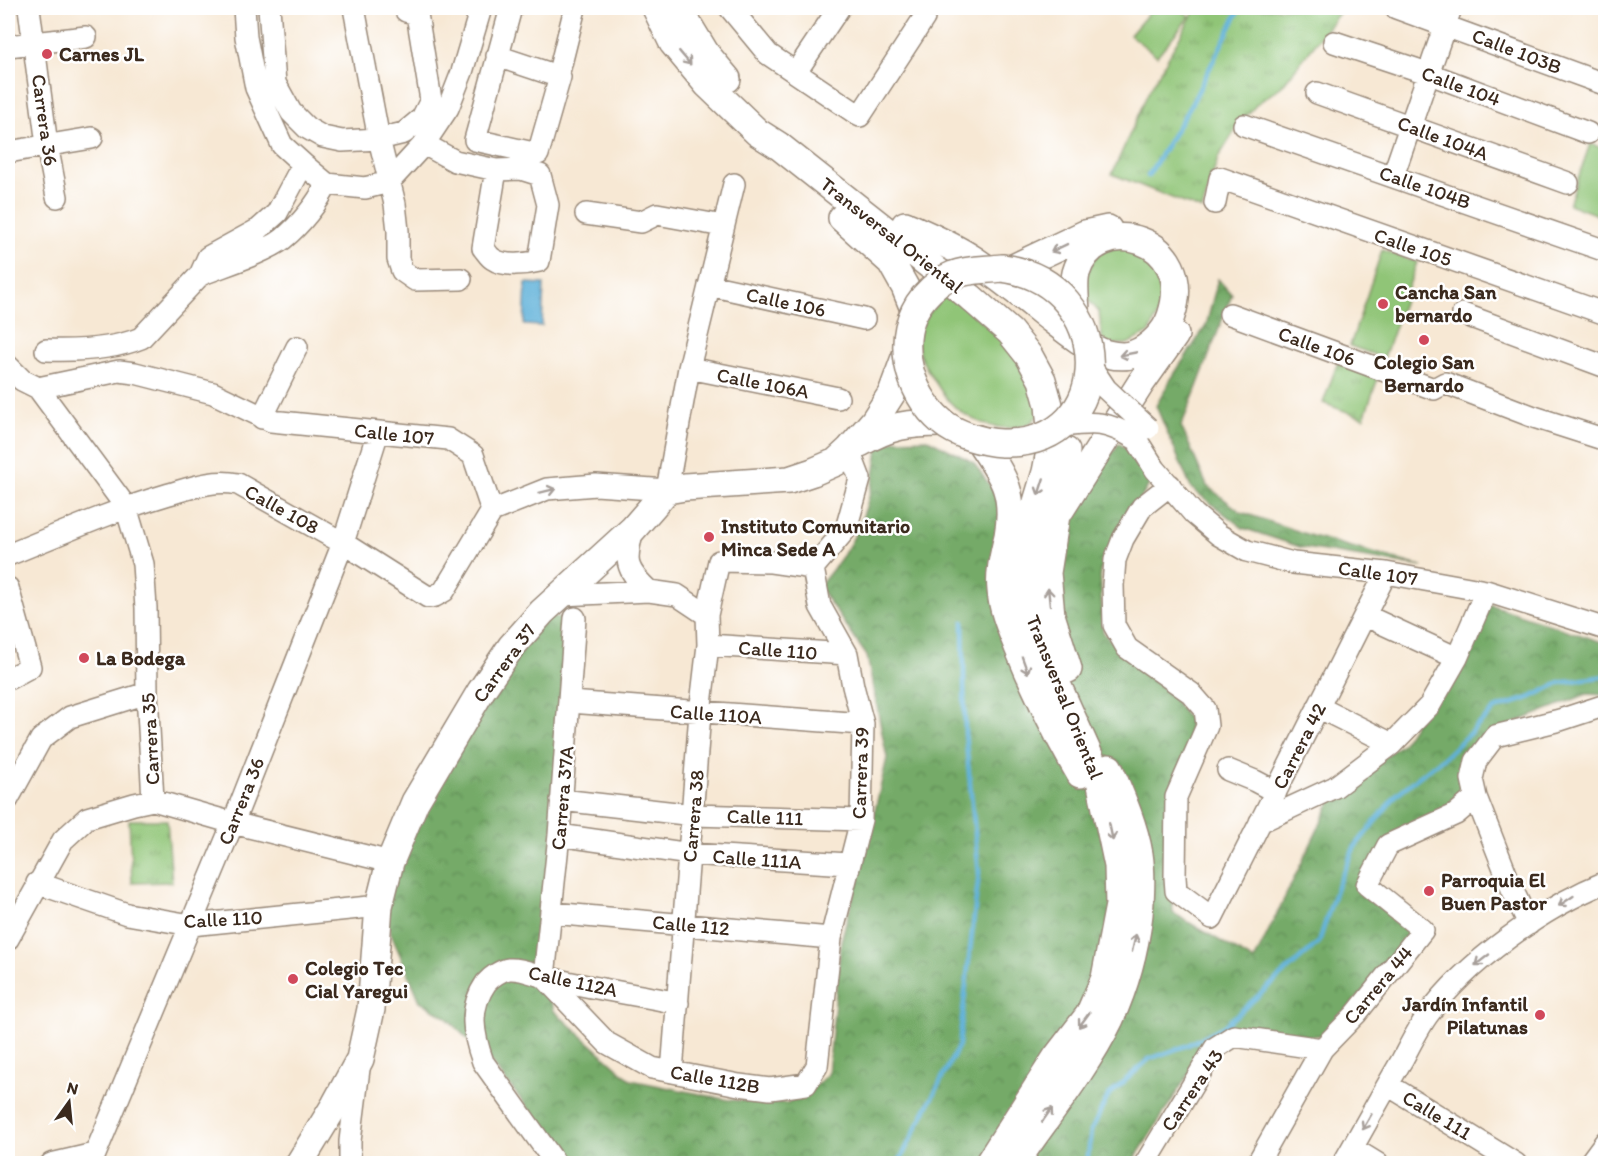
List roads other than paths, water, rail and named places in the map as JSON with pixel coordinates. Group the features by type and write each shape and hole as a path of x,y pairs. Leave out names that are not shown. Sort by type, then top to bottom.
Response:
{"main road":[{"name":"Transversal Oriental","path":"656,8 673,43 707,84 757,132 779,146 990,313 1010,332 1029,356 1042,380 1049,405 1052,441 1046,472 1027,535 1024,572 1029,610 1047,662 1100,780 1118,866 1119,905 1105,978 1089,1015 1056,1058 988,1164"},
{"name":"Transversal Oriental","path":"678,8 706,54 751,103 1004,302 1043,343 1055,366 1065,400 1067,448 1047,573 1051,615 1065,662 1125,806 1139,854 1142,886 1136,936 1126,975 1110,1019 1085,1061 1014,1164"},
{"path":"757,132 798,180 891,262 914,309"},
{"path":"905,225 947,244 974,260 1080,340 1105,353 1120,356 1134,354 1149,346 1168,324 1175,302 1175,283 1167,259 1155,248 1136,239 1084,234 1011,269"},
{"path":"1056,518 1141,383 1176,334 1187,304 1188,292 1184,272 1171,251 1142,230 1123,227 1107,235 1090,250 1082,261 1075,279 1076,314"},
{"path":"666,490 789,480 836,462 874,421 892,393 906,354 914,309 933,287 952,275 978,270 1011,269 1039,278 1055,288 1076,314 1086,331 1090,365 1084,393 1078,406 1056,431 1040,439 1002,443 978,439 943,423 913,423 894,427 875,435 849,450"},
{"path":"906,354 912,380 924,401 943,423"},
{"path":"978,439 1002,475 1010,501 1011,514 1001,569 1001,592 1008,622 1030,678 1068,753 1087,784 1104,803"},
{"name":"Carrera 37","path":"299,1164 360,1059 372,1002 379,906 390,862 415,802 481,691 512,647 542,612 633,529 666,490"}],"street":[{"name":"Carrera 36","path":"29,8 47,146 57,197"},
{"path":"244,8 246,38 256,87 282,145 327,184 364,188 389,182 424,144 448,108 462,72 481,8"},
{"path":"269,8 275,83 291,112 307,128 323,137 342,141 379,139 404,133 422,118 431,100 413,10"},
{"path":"354,8 379,139 395,204 398,259 402,271 415,280 461,279"},
{"path":"497,56 560,77 538,154 475,140 497,56 511,8"},
{"path":"560,68 575,8"},
{"path":"730,8 768,54 860,116 924,18"},
{"path":"796,72 840,8"},
{"name":"Calle 103B","path":"1396,8 1448,16 1604,84"},
{"path":"1394,176 1448,16"},
{"path":"8,46 86,37"},
{"name":"Calle 104","path":"1334,42 1430,74 1587,134"},
{"name":"Calle 104A","path":"1317,93 1568,183"},
{"name":"Calle 104B","path":"1244,124 1605,251"},
{"path":"8,152 92,138"},
{"path":"424,144 456,161 496,170 521,169 540,175 548,205 539,261 524,265 493,260 483,248 496,170"},
{"path":"46,350 72,351 131,342 141,338 200,275 208,257 259,229 277,213 303,164"},
{"name":"Calle 105","path":"1215,203 1220,178 1605,314"},
{"path":"200,275 282,239 319,201 327,184"},
{"name":"Carrera 37","path":"666,490 689,368 734,184"},
{"path":"586,214 641,222 657,214 723,226"},
{"name":"Calle 106","path":"709,285 864,319"},
{"name":"Calle 106","path":"1230,314 1434,389 1445,383 1534,417 1605,440"},
{"path":"1463,314 1605,367"},
{"path":"262,418 297,346"},
{"name":"Calle 107","path":"1090,365 1106,389 1142,433 1155,469 1194,514 1219,534 1247,551 1293,563 1386,573 1486,591 1604,622"},
{"name":"Carrera 35","path":"8,366 22,380 38,388 126,507 143,564 153,800 112,809 87,818 63,840 37,883 8,939"},
{"name":"Calle 106A","path":"689,368 838,398"},
{"name":"Calle 107","path":"38,388 119,371 213,393 271,421 448,439 472,455 492,511"},
{"path":"1062,426 1102,423 1142,433"},
{"name":"Carrera 36","path":"92,1159 233,823 343,543 378,432"},
{"path":"813,568 846,529 860,479 849,450"},
{"name":"Calle 108","path":"8,555 126,507 208,483 224,482 238,484 343,543 428,597 444,591 492,511"},
{"path":"492,511 547,489 596,485 666,490"},
{"name":"Carrera 42","path":"1170,485 1142,507 1123,539 1115,560 1113,577 1114,625 1127,648 1191,693 1205,709 1207,726 1176,797 1175,878 1176,891 1212,918 1386,573"},
{"path":"633,529 629,546 629,568 636,579 649,591"},
{"name":"Carrera 38","path":"672,1072 694,815 700,713 708,645 707,615 719,561 771,562 813,568"},
{"name":"Carrera 39","path":"813,568 820,606 847,654 863,724 861,820 831,938"},
{"path":"8,588 30,667 8,679"},
{"path":"561,595 649,591 677,595 707,615"},
{"path":"1260,822 1335,787 1392,744 1430,705 1457,658 1486,591"},
{"path":"1366,616 1457,658"},
{"name":"Carrera 37A","path":"544,977 559,835 575,618"},
{"name":"Calle 110","path":"708,645 847,654"},
{"path":"8,799 41,739 70,717 147,693"},
{"name":"Calle 110A","path":"570,702 863,724"},
{"path":"1529,924 1512,890 1476,797 1473,779 1476,761 1495,736 1560,720 1605,705"},
{"path":"1318,707 1392,744"},
{"path":"1228,770 1275,792"},
{"name":"Carrera 44","path":"1257,1164 1322,1049 1356,1014 1423,930 1367,885 1388,845 1456,813 1476,797"},
{"path":"153,800 233,823 390,862"},
{"name":"Calle 111","path":"561,800 694,815 861,820"},
{"name":"Calle 111A","path":"559,835 690,854 848,864"},
{"path":"1378,1164 1347,1156 1427,1016 1477,963 1529,924 1577,894 1605,882"},
{"name":"Calle 110","path":"37,883 127,914 191,925 379,906"},
{"name":"Calle 112","path":"552,913 831,938"},
{"name":"Calle 112B","path":"544,977 607,1043 652,1068 770,1089 806,1084 817,1066 831,938"},
{"name":"Calle 112A","path":"556,1164 483,1062 473,1027 478,994 491,978 508,969 523,970 544,977 678,1002"},
{"name":"Carrera 43","path":"1144,1164 1215,1048 1234,1036 1322,1049"},
{"path":"350,1164 351,1132 360,1059"},
{"name":"Calle 111","path":"1388,1085 1516,1164"},
{"path":"1589,1164 1605,1141"},
{"path":"51,1164 92,1159"}],"water":[{"path":"526,283 544,284 542,326 524,325"}],"waterway":[{"path":"1148,176 1192,103 1240,8"},
{"path":"898,1164 959,1045 979,873 965,733 963,622"},
{"path":"1087,1164 1091,1131 1108,1096 1149,1059 1188,1045 1224,1026 1319,942 1336,889 1354,848 1397,794 1448,754 1495,709 1529,698 1559,683 1606,676"}],"place":[{"name":"Carnes JL","path":"47,54"},
{"name":"Cancha San bernardo","path":"1383,304"},
{"name":"Colegio San Bernardo","path":"1424,340"},
{"name":"Instituto Comunitario Minca Sede A","path":"709,537"},
{"name":"La Bodega","path":"84,658"},
{"name":"Parroquia El Buen Pastor","path":"1429,891"},
{"name":"Colegio Tec Cial Yaregui","path":"293,979"},
{"name":"Jardín Infantil Pilatunas","path":"1540,1015"}]}
